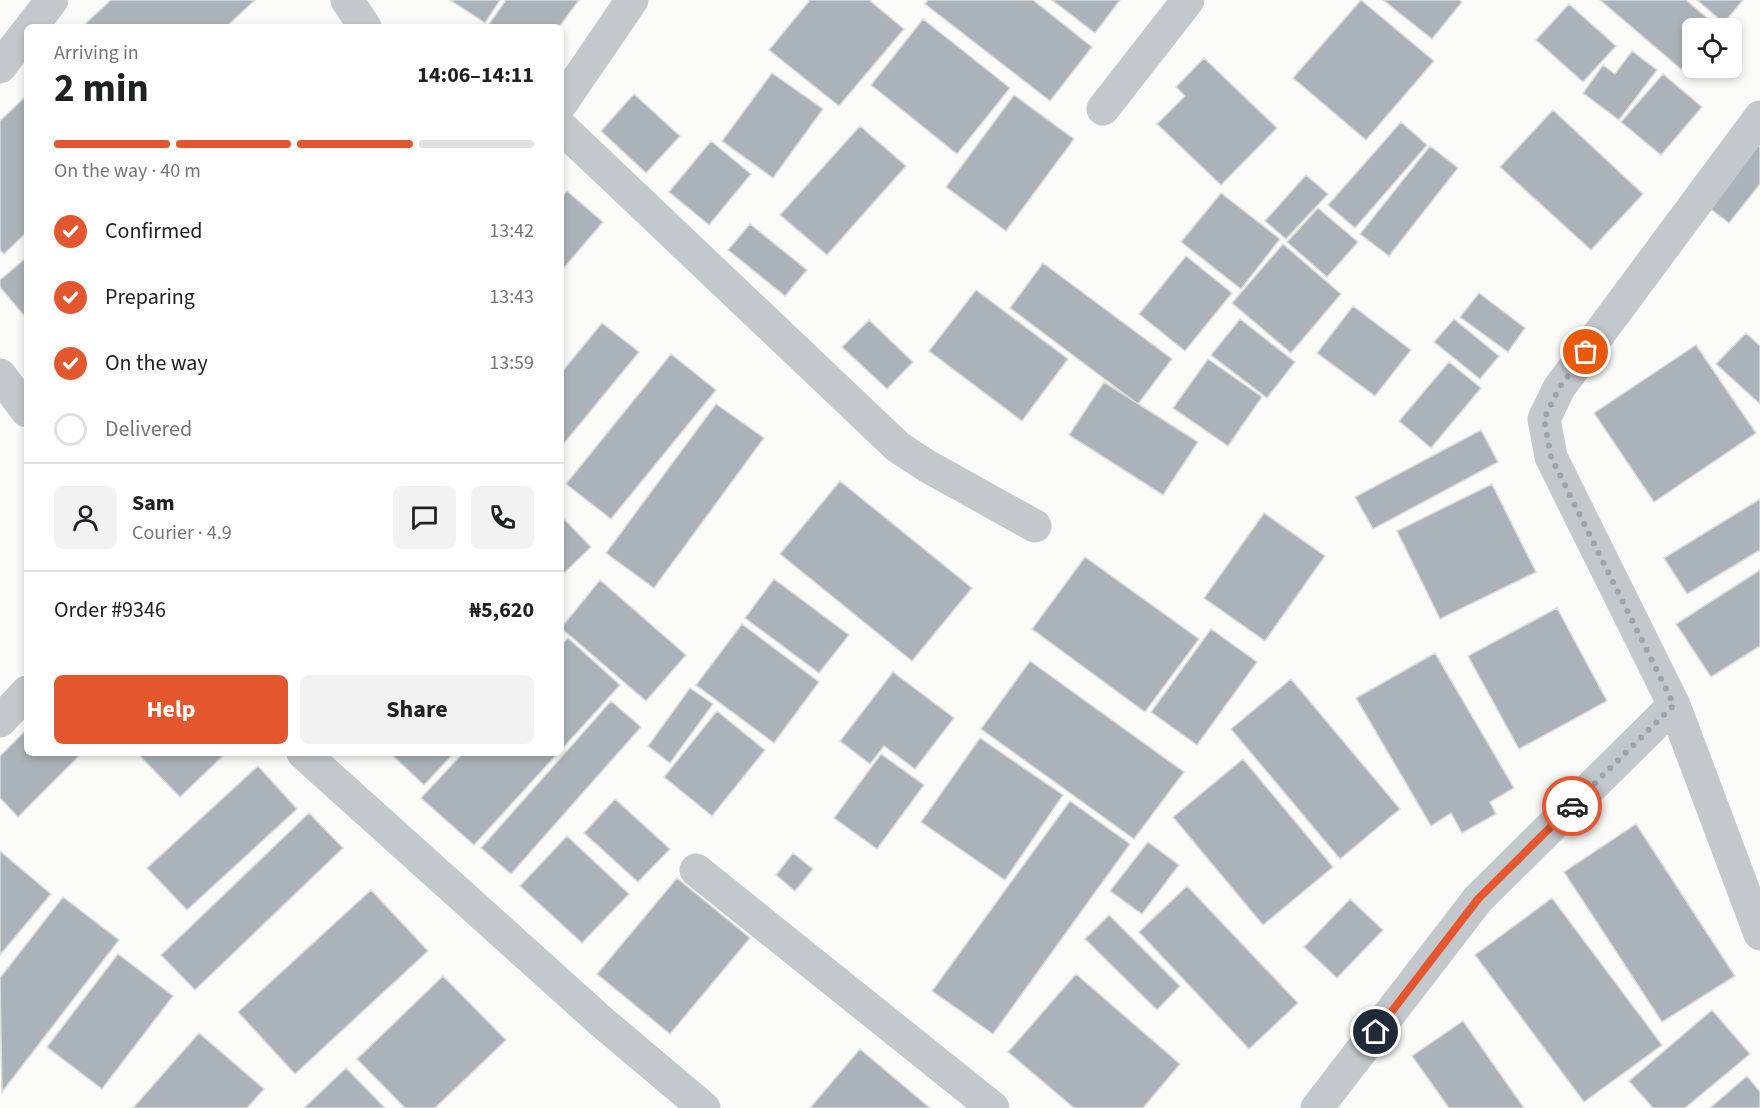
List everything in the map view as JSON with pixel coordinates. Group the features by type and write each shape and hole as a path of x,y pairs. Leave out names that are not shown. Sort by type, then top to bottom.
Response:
{"street":[{"path":"33,24 51,0"},
{"path":"348,0 363,24"},
{"path":"564,100 632,0"},
{"path":"1103,110 1188,0"},
{"path":"0,67 24,36"},
{"path":"1760,117 1559,388 1544,419 1551,457 1674,705 1760,934"},
{"path":"564,130 898,447 927,466 1035,526"},
{"path":"0,375 24,407"},
{"path":"0,721 24,695"},
{"path":"1317,1108 1478,899 1674,705"},
{"path":"306,756 603,1023 704,1108"},
{"path":"696,870 993,1108"}],"building":[{"path":"111,0 255,0 229,24 86,23"},
{"path":"450,0 500,0 485,23"},
{"path":"506,0 579,0 561,24 489,24"},
{"path":"810,0 869,0 904,29 839,106 769,50"},
{"path":"928,0 1033,0 1092,47 1050,101 925,4"},
{"path":"1052,0 1120,0 1095,33"},
{"path":"1361,0 1434,61 1366,140 1293,78"},
{"path":"1383,0 1459,0 1462,2 1432,39"},
{"path":"1600,0 1686,0 1707,18 1682,18 1682,70"},
{"path":"1697,0 1743,0 1728,18 1718,18"},
{"path":"1569,4 1616,46 1583,82 1536,40"},
{"path":"923,19 1010,88 957,154 871,85"},
{"path":"1632,51 1657,70 1619,120 1583,93 1603,65 1615,74"},
{"path":"1204,58 1277,128 1221,185 1157,124 1185,96 1176,87"},
{"path":"772,73 823,109 773,178 722,141"},
{"path":"1663,74 1702,107 1661,155 1621,122"},
{"path":"634,94 680,136 646,173 601,131"},
{"path":"1014,95 1074,139 1006,231 946,187"},
{"path":"24,98 24,235 4,254 0,250 0,121"},
{"path":"1553,110 1643,194 1591,250 1500,167"},
{"path":"1401,122 1427,145 1355,228 1328,205"},
{"path":"860,126 906,166 827,255 780,215"},
{"path":"711,141 751,174 709,225 669,192"},
{"path":"1756,144 1760,147 1760,184 1729,223 1708,207"},
{"path":"1430,146 1458,168 1389,256 1360,234"},
{"path":"1306,175 1328,194 1286,239 1265,221"},
{"path":"567,191 603,222 564,268 564,194"},
{"path":"1221,193 1280,239 1241,289 1181,242"},
{"path":"1318,208 1358,242 1327,277 1287,242"},
{"path":"750,224 807,270 785,296 728,250"},
{"path":"1283,244 1341,294 1291,353 1232,303"},
{"path":"1186,256 1232,293 1185,351 1139,314"},
{"path":"24,260 24,315 0,287 0,280"},
{"path":"1043,263 1172,359 1138,404 1010,308"},
{"path":"976,290 1068,359 1022,421 929,351"},
{"path":"1479,293 1525,328 1508,352 1460,317"},
{"path":"1353,306 1411,350 1375,396 1317,353"},
{"path":"1240,319 1295,362 1267,398 1211,355"},
{"path":"1454,319 1499,356 1480,379 1434,342"},
{"path":"869,320 913,362 887,389 842,347"},
{"path":"602,323 639,352 564,443 564,369"},
{"path":"1746,333 1760,346 1760,404 1716,364"},
{"path":"1696,345 1756,433 1654,502 1594,413"},
{"path":"671,354 716,390 611,519 566,484"},
{"path":"1208,359 1262,397 1228,446 1173,408"},
{"path":"1449,362 1481,388 1431,448 1399,421"},
{"path":"1104,382 1198,442 1163,495 1069,435"},
{"path":"716,404 764,438 654,588 606,553"},
{"path":"1481,430 1498,462 1373,529 1355,497"},
{"path":"840,481 972,588 912,661 780,554"},
{"path":"1492,484 1536,572 1440,619 1397,531"},
{"path":"1760,499 1760,550 1687,594 1664,558"},
{"path":"1264,513 1325,556 1265,641 1204,598"},
{"path":"564,519 591,547 564,573"},
{"path":"1085,557 1199,639 1145,712 1032,629"},
{"path":"1760,570 1760,646 1711,677 1676,624"},
{"path":"774,579 849,635 819,673 745,618"},
{"path":"600,580 686,655 646,701 564,631 564,624"},
{"path":"1557,608 1607,701 1519,749 1468,656"},
{"path":"742,624 819,682 774,743 696,685"},
{"path":"1211,629 1257,662 1197,745 1151,712"},
{"path":"568,638 620,685 564,747 564,642"},
{"path":"1435,653 1514,788 1490,802 1496,814 1462,833 1451,813 1431,826 1356,698"},
{"path":"1030,661 1184,772 1134,839 981,729"},
{"path":"893,672 954,718 915,769 884,746 870,764 840,741"},
{"path":"1291,679 1400,809 1340,859 1231,729"},
{"path":"690,688 713,704 670,763 648,746"},
{"path":"611,701 641,727 511,874 481,848"},
{"path":"717,711 765,750 712,816 664,777"},
{"path":"24,732 24,756 79,756 18,817 0,798 0,756"},
{"path":"980,738 1063,795 1005,880 921,822"},
{"path":"881,754 924,785 877,849 834,818"},
{"path":"140,756 223,756 180,797"},
{"path":"393,756 451,756 424,785"},
{"path":"460,756 555,756 474,845 421,798"},
{"path":"1243,759 1333,867 1263,925 1173,817"},
{"path":"258,766 297,809 187,910 147,868"},
{"path":"615,799 670,849 638,882 584,833"},
{"path":"1070,801 1130,844 993,1034 932,991"},
{"path":"309,813 343,848 195,990 161,955"},
{"path":"1636,824 1735,976 1662,1022 1564,872"},
{"path":"567,836 629,894 582,943 520,886"},
{"path":"1148,842 1179,865 1142,914 1110,891"},
{"path":"0,851 51,894 0,955"},
{"path":"793,853 813,869 795,891 776,875"},
{"path":"677,878 750,938 670,1034 597,974"},
{"path":"1187,886 1298,1003 1249,1049 1139,932"},
{"path":"371,890 428,951 295,1074 238,1012"},
{"path":"63,897 119,940 2,1092 0,978"},
{"path":"1552,898 1662,1045 1584,1102 1475,955"},
{"path":"1350,899 1383,930 1337,978 1304,947"},
{"path":"1109,915 1180,986 1157,1010 1085,939"},
{"path":"118,954 173,996 102,1089 47,1047"},
{"path":"1076,974 1180,1064 1143,1108 1074,1108 1008,1052"},
{"path":"443,976 506,1040 435,1108 405,1108 357,1059"},
{"path":"1712,1010 1750,1054 1685,1108 1653,1108 1629,1081"},
{"path":"1463,1021 1524,1108 1449,1108 1412,1056"},
{"path":"199,1033 264,1089 247,1108 133,1108"},
{"path":"860,1049 930,1108 810,1108"},
{"path":"346,1068 385,1108 304,1108"},
{"path":"1747,1076 1760,1092 1760,1108 1710,1108"}],"way so far":[{"path":"1572,806 1674,705 1551,457 1544,419 1559,388 1586,352"}],"route":[{"path":"1376,1032 1478,899 1572,806"}]}
